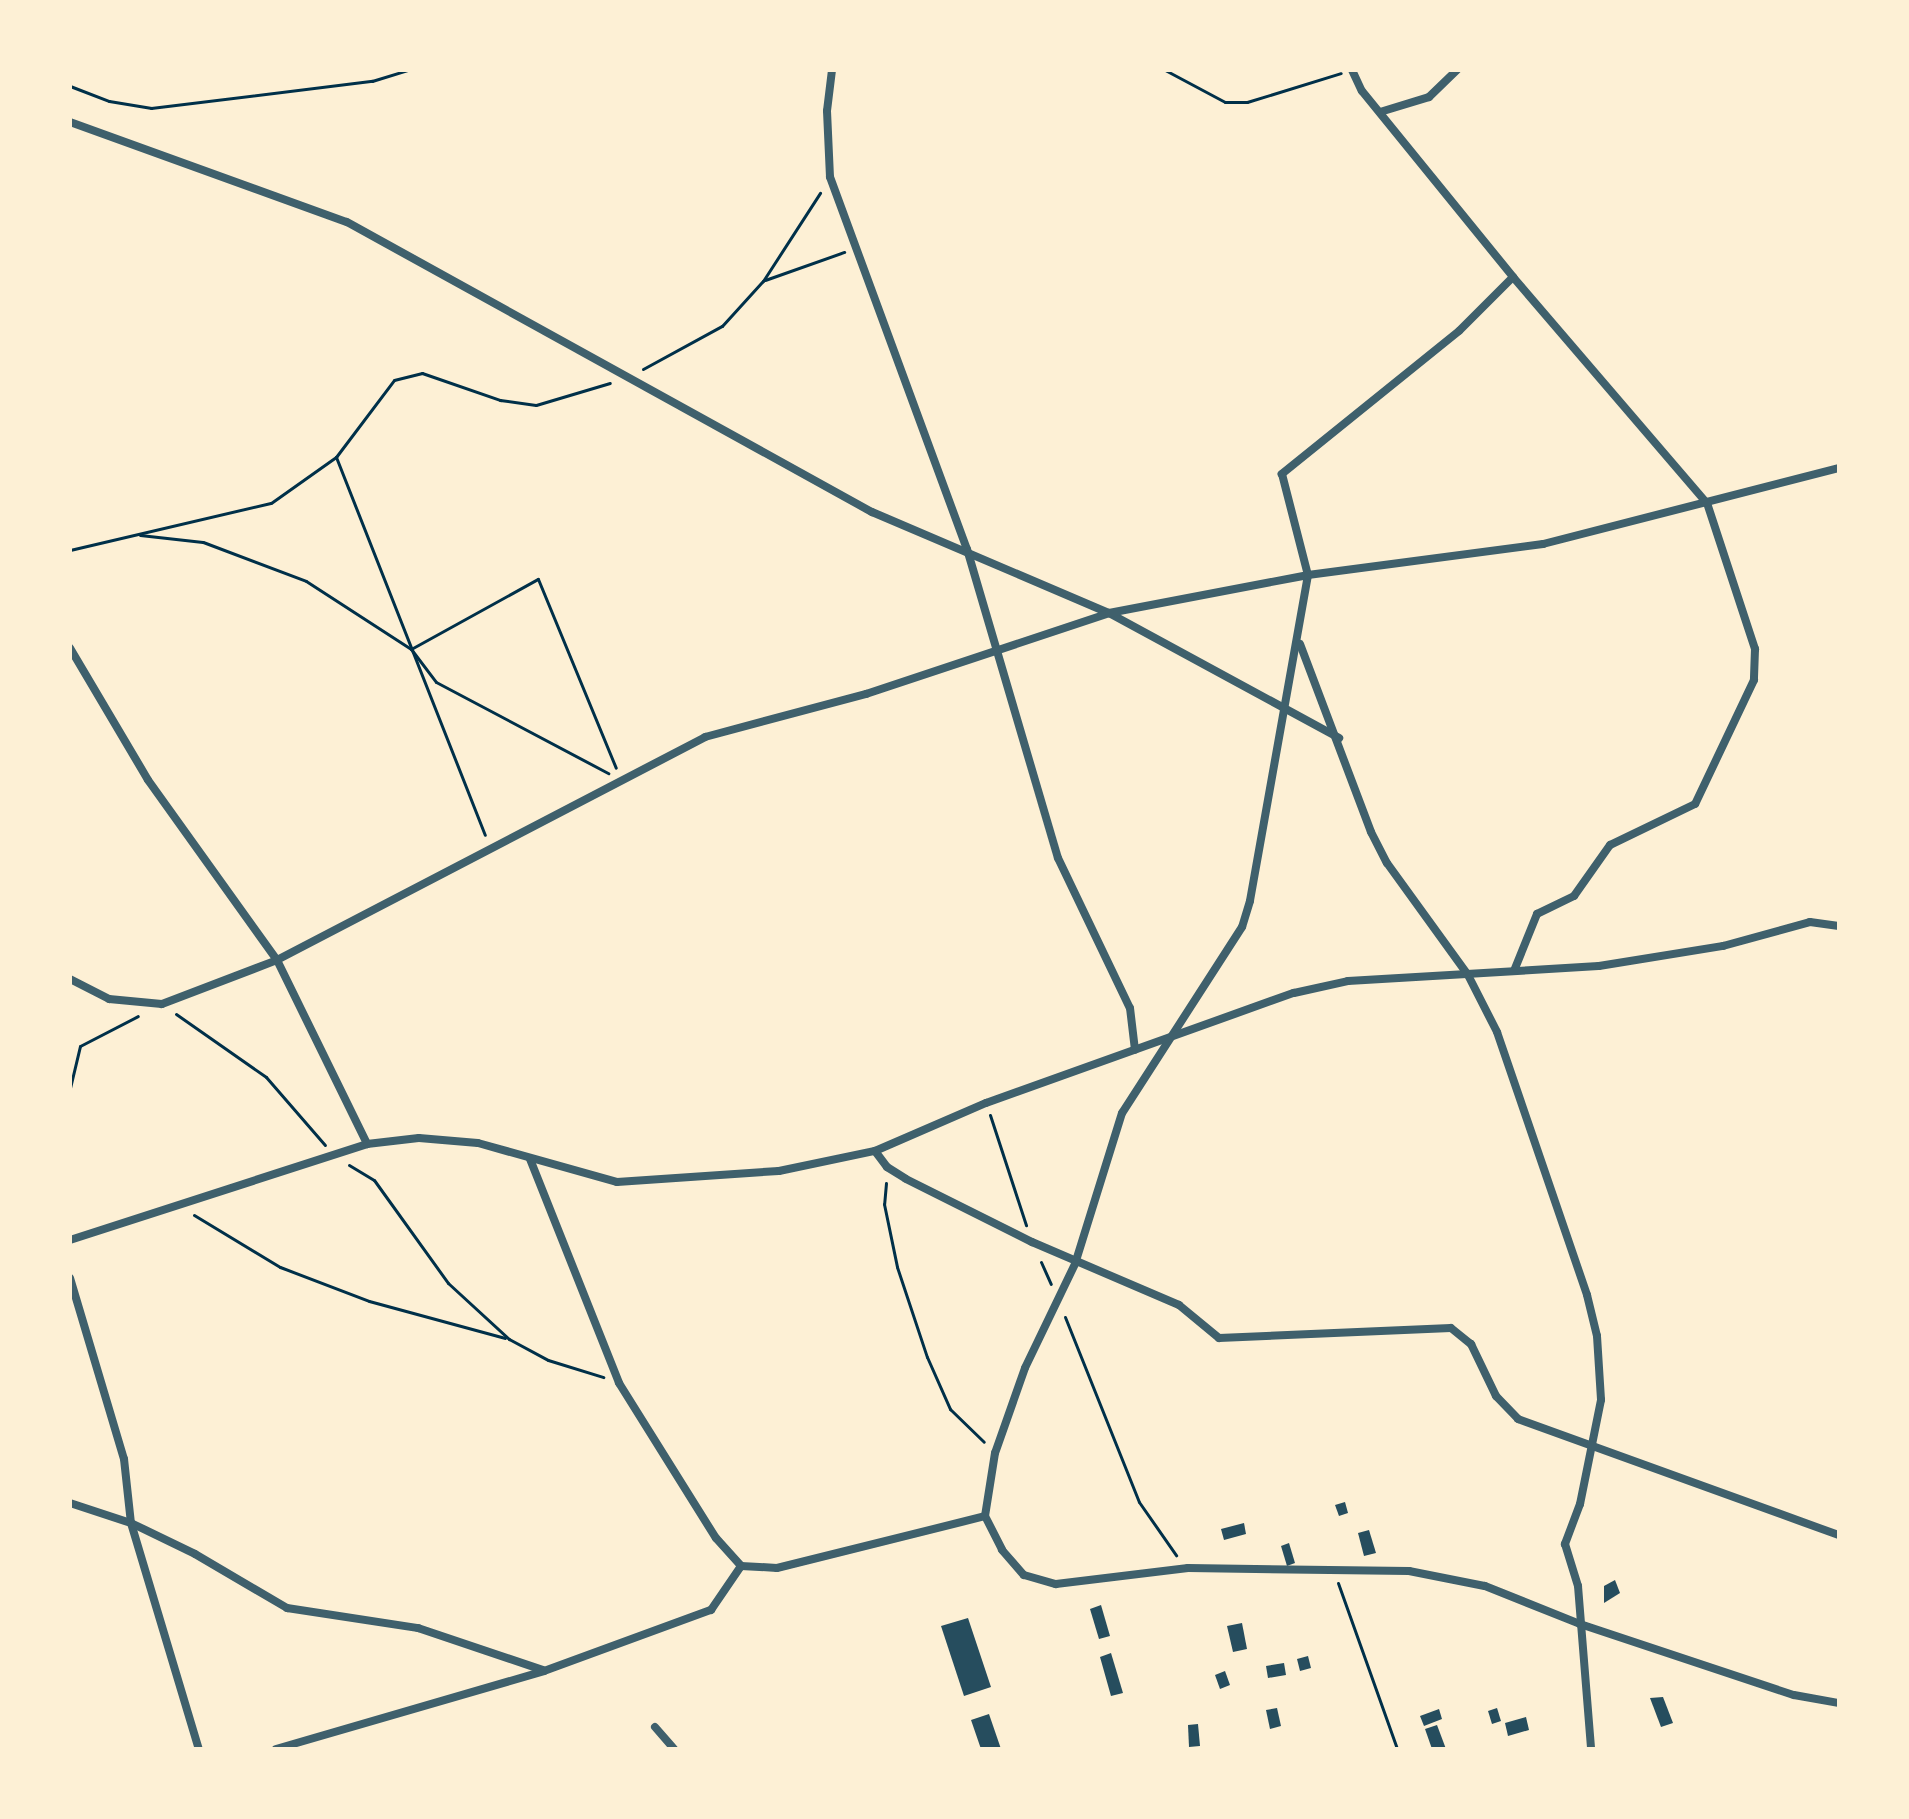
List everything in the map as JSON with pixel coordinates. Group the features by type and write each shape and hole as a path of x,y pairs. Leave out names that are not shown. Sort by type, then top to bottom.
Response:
{"street":[{"path":"832,70 827,111 830,177 967,549 1058,858 1115,967 1130,1008 1135,1050"},
{"path":"1350,70 1380,112 1513,277 1707,503 1755,649 1754,680 1695,804 1610,845 1574,896 1537,914 1514,971"},
{"path":"1380,112 1429,97 1457,70"},
{"path":"70,122 347,222 872,512 967,549 1109,613 1339,738"},
{"path":"1513,277 1459,331 1286,468 1282,485 1308,575 1299,643 1242,927 1175,1036 1122,1113 1075,1264 1057,1297 995,1453 985,1516 1002,1550 1024,1575 1056,1584 1188,1568 1409,1571 1485,1586 1580,1624 1794,1695 1839,1703"},
{"path":"70,979 109,999 162,1004 277,960 489,846 705,737 996,652 1109,613 1308,575 1543,544 1839,468"},
{"path":"1299,643 1387,863 1468,975 1511,1065 1587,1295 1597,1336 1601,1400 1580,1504 1565,1544 1578,1586 1591,1749"},
{"path":"70,648 148,780 277,960 367,1144"},
{"path":"70,1240 367,1144 449,1138 617,1182 645,1183 779,1171 875,1151 986,1103 1294,993 1348,981 1599,966 1723,946 1810,922 1839,926"},
{"path":"875,1151 887,1167 1075,1264 1179,1305 1219,1338 1451,1328 1471,1344 1507,1410 1518,1419 1839,1535"},
{"path":"530,1159 619,1383 716,1538 741,1566 777,1568 985,1516"},
{"path":"70,1278 124,1459 131,1523 199,1749"},
{"path":"70,1503 131,1523 287,1608 418,1628 544,1671"},
{"path":"276,1749 544,1671 711,1610 741,1566"},
{"path":"655,1727 674,1749"}],"path":[{"path":"70,86 109,101 151,108 372,81 407,70"},
{"path":"1165,70 1225,102 1247,102 1350,70"},
{"path":"70,550 271,503 336,457 394,380 422,373 500,400 536,405 627,377 722,326 763,281 830,177"},
{"path":"763,281 855,248"},
{"path":"336,457 489,846"},
{"path":"134,534 203,542 306,581 411,649 436,682 621,780"},
{"path":"411,649 538,579 621,780"},
{"path":"70,1088 80,1046 162,1004 266,1077 333,1155 374,1180 448,1283 509,1339"},
{"path":"986,1103 1032,1242 1139,1502 1163,1543 1188,1568"},
{"path":"887,1167 884,1204 897,1267 927,1357 950,1409 995,1453"},
{"path":"179,1206 280,1267 369,1301 509,1339 548,1360 619,1383"},
{"path":"1334,1571 1397,1749"}],"building":[{"path":"1345,1502 1348,1513 1339,1516 1335,1505"},
{"path":"1244,1523 1246,1534 1224,1540 1221,1529"},
{"path":"1369,1530 1376,1553 1364,1556 1358,1533"},
{"path":"1289,1543 1295,1563 1287,1566 1281,1546"},
{"path":"1615,1580 1620,1593 1604,1603 1604,1586"},
{"path":"1101,1605 1110,1636 1099,1639 1090,1609"},
{"path":"968,1618 991,1687 964,1696 941,1626"},
{"path":"1242,1623 1247,1649 1233,1652 1227,1626"},
{"path":"1111,1653 1123,1693 1111,1696 1100,1657"},
{"path":"1308,1656 1311,1668 1300,1671 1297,1659"},
{"path":"1284,1663 1286,1675 1268,1678 1266,1666"},
{"path":"1225,1671 1230,1685 1220,1689 1215,1675"},
{"path":"1663,1697 1673,1723 1661,1727 1650,1698"},
{"path":"1277,1708 1281,1726 1270,1729 1266,1710"},
{"path":"1497,1708 1501,1721 1492,1724 1488,1711"},
{"path":"1439,1709 1442,1719 1424,1726 1420,1716"},
{"path":"989,1714 1001,1749 981,1749 971,1720"},
{"path":"1526,1717 1529,1730 1508,1736 1505,1723"},
{"path":"1198,1724 1200,1746 1189,1747 1188,1725"},
{"path":"1437,1725 1446,1749 1432,1749 1425,1729"}]}
